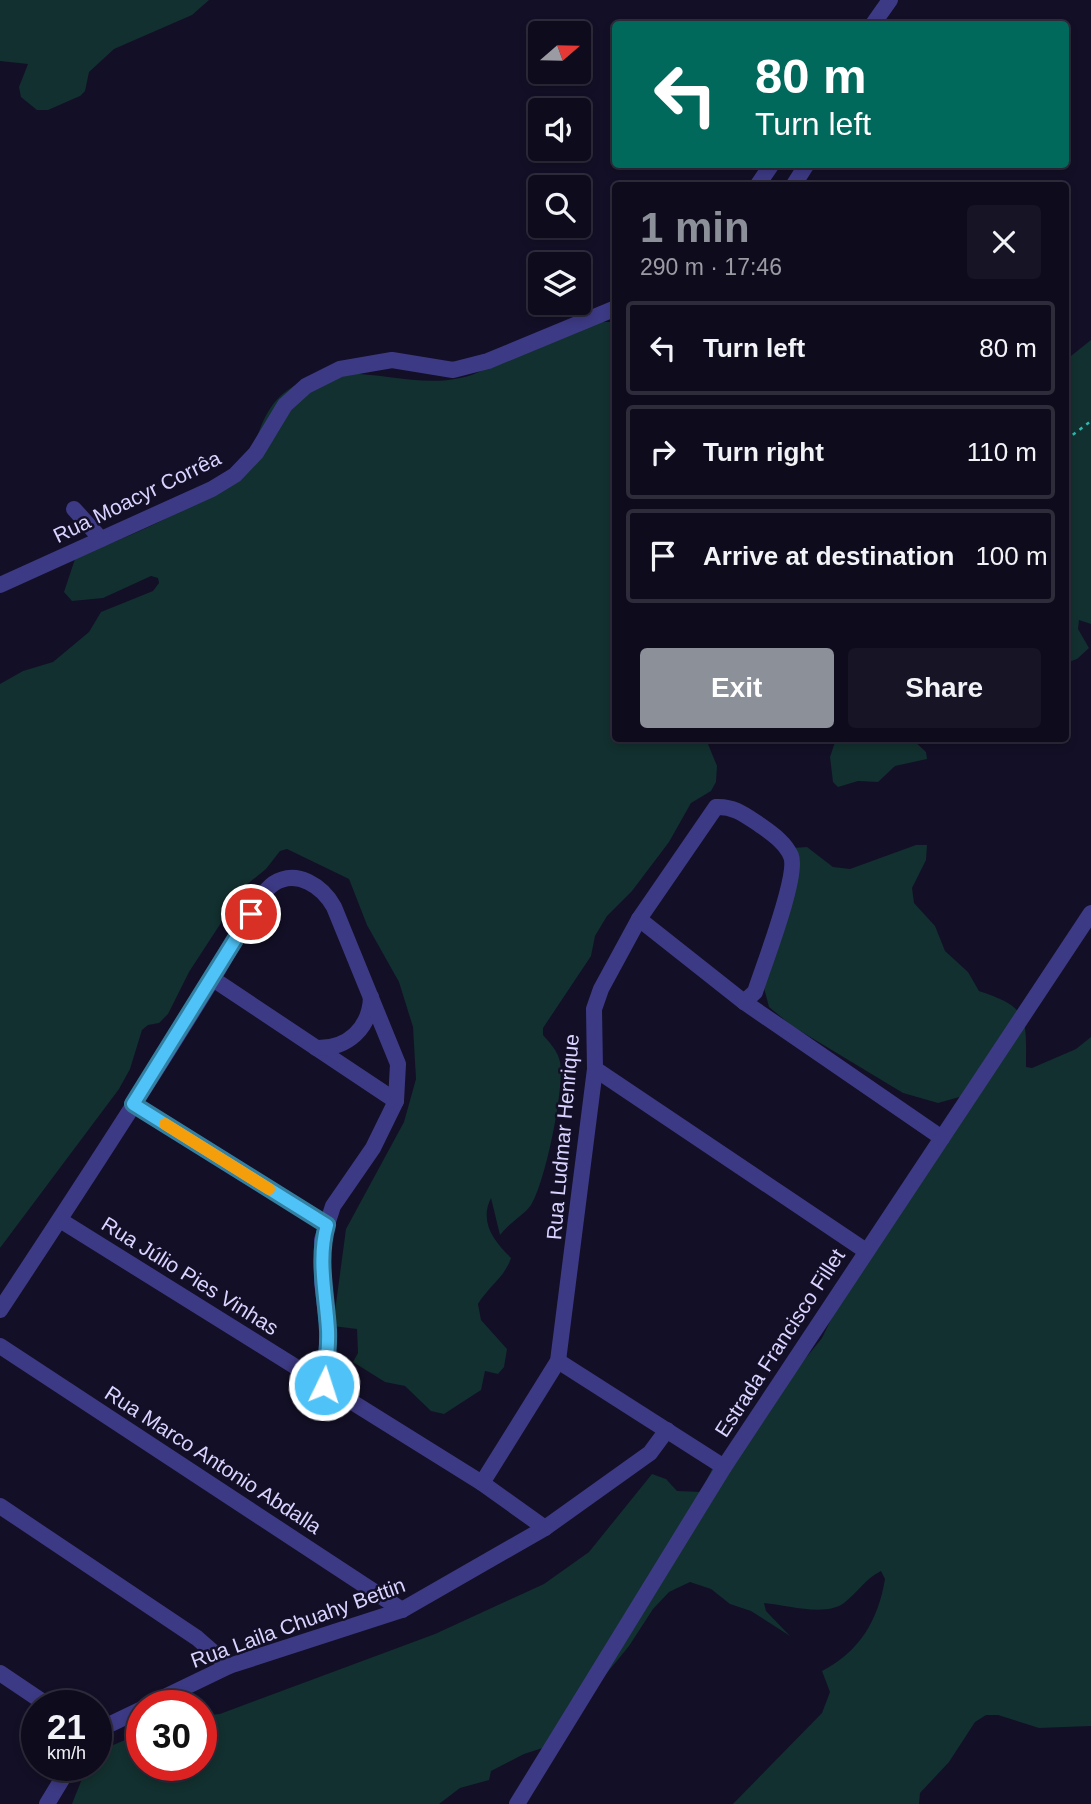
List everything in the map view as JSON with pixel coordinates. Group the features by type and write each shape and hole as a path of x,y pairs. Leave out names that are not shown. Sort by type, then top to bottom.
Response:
{"street":[{"path":"875,21 890,0"},
{"name":"Rua Moacyr Corrêa","path":"0,585 212,489 235,475 256,453 285,405 306,386 340,369 392,360 453,370 488,361 612,310"},
{"path":"74,509 101,539"},
{"name":"Rua Ludmar Henrique","path":"482,1483 558,1361 595,1069 594,1009 601,989 639,919 716,807 731,806 758,824 779,839 791,857 791,879 755,992 744,1002"},
{"path":"0,1310 213,979 264,893 282,880 305,880 326,892 369,986 398,1064 396,1101 373,1148 333,1206 322,1240 321,1282 328,1331 324,1385"},
{"name":"Estrada Francisco Fillet","path":"517,1804 724,1466 1091,913"},
{"path":"639,919 744,1002 942,1138"},
{"path":"213,979 396,1101"},
{"path":"317,1048 335,1047 359,1032 369,1015 369,986"},
{"path":"595,1069 866,1251"},
{"path":"133,1104 327,1225"},
{"name":"Rua Júlio Pies Vinhas","path":"60,1220 482,1483 545,1528"},
{"name":"Rua Marco Antonio Abdalla","path":"0,1346 402,1610"},
{"path":"558,1361 724,1466"},
{"name":"Rua Laila Chuahy Bettin","path":"179,1690 229,1666 402,1610 545,1528 650,1452 667,1430"},
{"path":"0,1506 197,1638 229,1666"},
{"path":"0,1673 25,1690"},
{"path":"47,1804 61,1781"}],"path":[{"path":"1069,438 1091,421"}],"green space":[{"path":"0,0 209,0 192,15 114,49 89,72 85,91 80,96 48,110 37,110 21,97 19,87 28,64 0,61"},
{"path":"591,322 612,322 612,742 707,742 717,766 716,782 711,791 691,803 669,842 632,891 607,916 595,936 591,956 543,1028 543,1035 559,1058 561,1074 548,1157 536,1194 525,1212 500,1235 491,1198 487,1215 490,1231 511,1258 505,1271 478,1304 481,1320 507,1349 504,1367 498,1374 485,1371 481,1390 444,1414 431,1411 405,1386 385,1382 353,1362 358,1353 357,1329 333,1326 346,1229 404,1122 416,1079 413,1027 399,982 367,925 349,879 287,849 280,851 266,869 245,886 189,972 168,1014 159,1023 148,1025 142,1030 130,1069 119,1089 0,1248 0,684 23,671 53,662 89,632 101,612 153,591 159,583 158,578 151,576 103,598 72,601 64,592 75,559 167,518 230,478 249,458 271,407 282,394 317,377 337,374 440,381 460,378 486,369 534,342"},
{"path":"1091,340 1091,624 1079,620 1078,629 1089,648 1077,659 1069,662 1069,358"},
{"path":"835,742 915,742 926,752 927,759 895,766 878,782 858,781 838,787 833,782 830,757"},
{"path":"916,845 927,845 926,860 912,888 914,903 935,926 945,951 968,972 979,991 1008,1003 1022,1017 1026,1036 1026,1067 1032,1068 1076,1049 1091,1037 1091,1726 1039,1728 998,1715 986,1715 975,1722 949,1762 920,1793 919,1804 733,1804 822,1713 830,1692 822,1671 846,1655 865,1634 872,1622 885,1579 881,1571 844,1603 827,1609 764,1603 766,1611 790,1636 751,1611 730,1604 711,1589 690,1582 669,1592 653,1609 629,1646 584,1701 555,1744 524,1754 491,1771 489,1780 460,1788 439,1804 72,1804 81,1781 112,1781 112,1745 126,1740 126,1781 217,1781 217,1714 435,1634 544,1584 589,1552 652,1474 666,1479 677,1491 701,1492 713,1467 736,1444 822,1338 844,1293 963,1096 938,1103 903,1093 792,1026 769,1007 764,988 793,848 807,847 833,867 850,869"}],"slow traffic":[{"path":"165,1124 269,1189"}],"route":[{"path":"251,914 133,1104 327,1225 322,1240 321,1282 328,1331 324,1385"}]}
